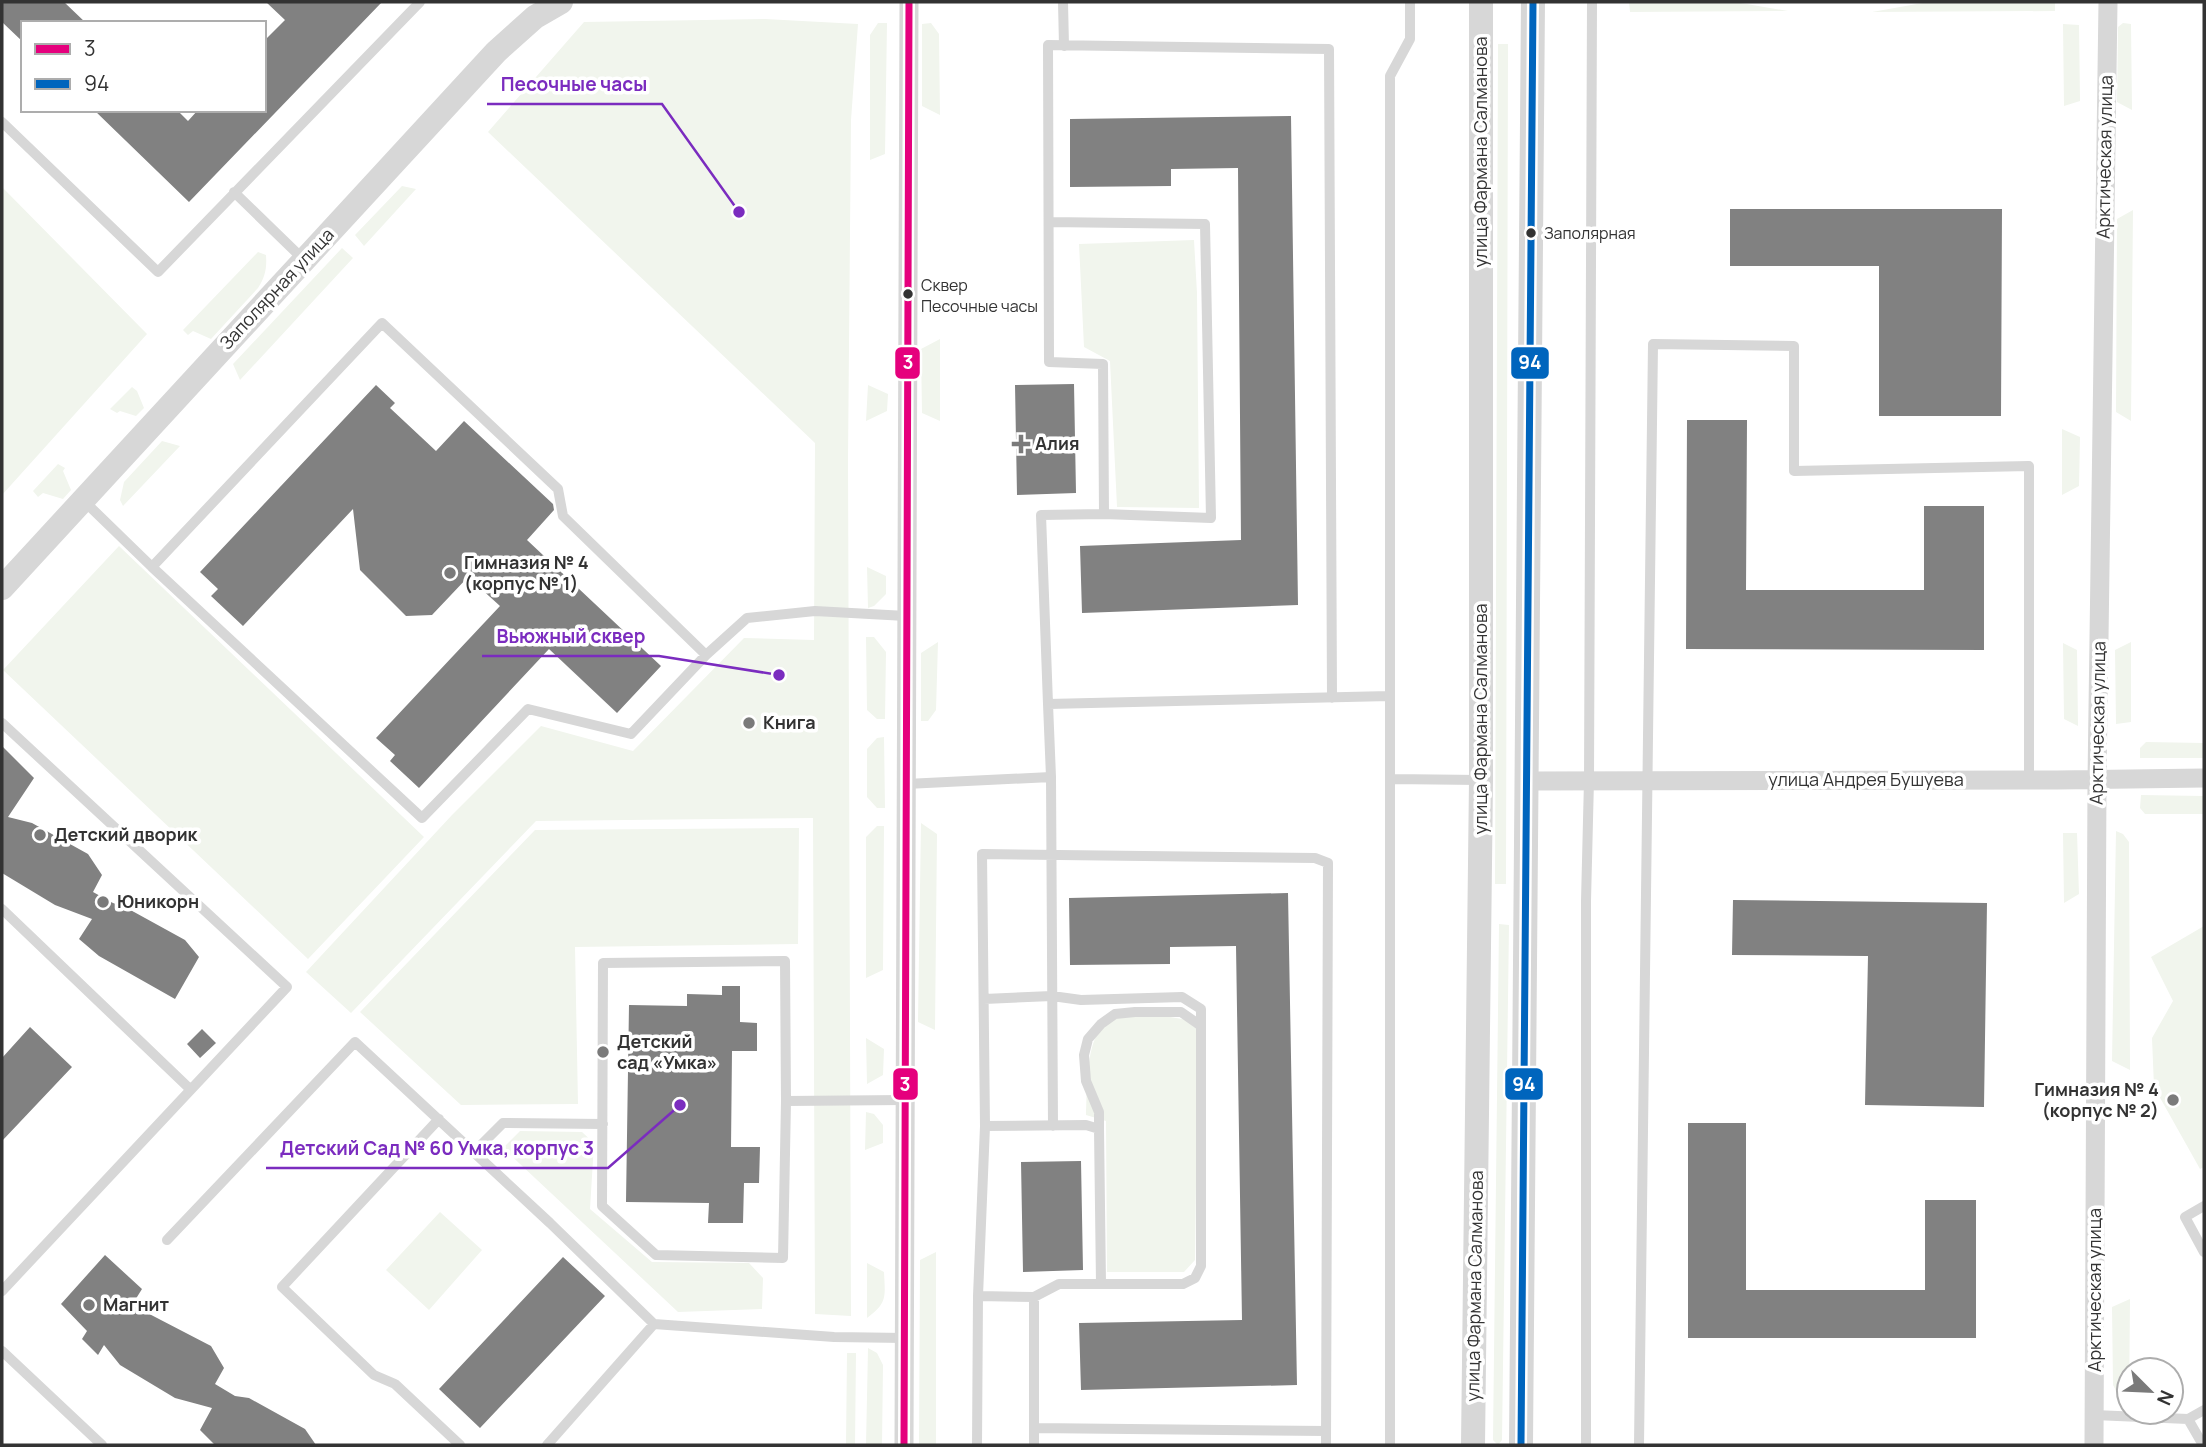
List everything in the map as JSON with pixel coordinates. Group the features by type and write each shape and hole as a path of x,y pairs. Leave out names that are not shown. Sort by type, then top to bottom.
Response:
{"street":[{"name":"Заполярная улица","path":"2,587 496,52 535,17 561,2"},
{"path":"904,1445 909,2"},
{"name":"улица Фармана Салманова","path":"1474,1442 1481,780 1481,2"},
{"path":"1521,1443 1533,2"},
{"name":"Арктическая улица","path":"2094,1445 2097,780 2108,2"},
{"name":"улица Андрея Бушуева","path":"1528,780 2204,778"}],"lane":[{"path":"2,122 158,272 420,2"},
{"path":"1063,2 1064,46"},
{"path":"1390,1445 1390,76 1410,39 1410,2"},
{"path":"1586,1445 1586,901 1589,780 1592,2"},
{"path":"1104,514 1103,364 1049,362 1048,45 1329,49 1332,698"},
{"path":"234,192 304,260"},
{"path":"1049,222 1205,224 1211,518 1041,514 1051,778 1054,1126"},
{"path":"152,566 382,323 558,489 563,516 706,655"},
{"path":"1639,1445 1653,344 1794,346 1794,471 2029,466 2029,780"},
{"path":"83,500 422,818 528,709 631,734 706,655 747,618 815,611 906,615"},
{"path":"1048,704 1390,696"},
{"path":"2,723 287,986 2,1291"},
{"path":"906,783 1051,778"},
{"path":"1390,779 1481,780"},
{"path":"977,1445 978,1296 985,1126 982,854 1052,854 1315,858 1328,863 1326,1445"},
{"path":"2,909 190,1089"},
{"path":"785,961 783,1258 656,1255 602,1206 603,1124 603,962 785,961"},
{"path":"978,1296 1034,1297 1059,1284 1183,1284 1195,1278 1201,1266 1201,1009 1182,997 1081,1000 1052,996 984,999"},
{"path":"1101,1284 1099,1112 1086,1081 1084,1055 1088,1039 1101,1024 1115,1014 1181,1012 1201,1026"},
{"path":"167,1240 355,1042 654,1324 834,1337 905,1338"},
{"path":"786,1101 904,1100"},
{"path":"439,1119 282,1287 374,1375 396,1384 460,1445"},
{"path":"474,1152 503,1123 603,1124"},
{"path":"985,1126 1086,1125 1099,1129"},
{"path":"2204,1206 2185,1217 2204,1252"},
{"path":"1034,1297 1034,1445"},
{"path":"547,1445 654,1324"},
{"path":"2,1351 102,1445"},
{"path":"2094,1415 2188,1419 2204,1410"},
{"path":"2188,1419 2203,1445"},
{"path":"1034,1428 1326,1431"}],"shaded area":[{"path":"1629,2 1735,2 1788,11 1630,12"},
{"path":"1928,2 2055,2 2055,11 1872,12"},
{"path":"765,19 858,24 851,120 848,459 851,1316 815,1314 813,818 536,821 351,1013 306,972 452,815 541,726 633,751 744,638 814,640 815,443 488,132 584,22"},
{"path":"878,23 887,23 885,154 870,160 870,35"},
{"path":"931,23 939,34 940,115 922,106 922,24"},
{"path":"2123,23 2131,24 2132,110 2117,102 2118,27"},
{"path":"2063,24 2079,25 2080,101 2064,106"},
{"path":"1498,44 1508,44 1506,884 1495,884"},
{"path":"402,186 416,189 364,246 355,235"},
{"path":"2,187 147,334 2,495"},
{"path":"2133,210 2131,421 2116,412 2117,219"},
{"path":"1194,240 1199,508 1117,507 1110,361 1084,347 1079,244"},
{"path":"342,248 353,258 240,380 233,364"},
{"path":"258,252 266,255 266,260 265,273 258,288 211,339 193,331 188,335 183,330"},
{"path":"940,339 940,421 922,413 921,349"},
{"path":"868,385 888,394 887,411 866,421"},
{"path":"132,387 137,391 144,408 136,416 110,409"},
{"path":"2062,429 2080,437 2079,486 2062,495"},
{"path":"162,441 180,446 123,506 120,500 124,482"},
{"path":"58,464 65,468 63,471 71,490 63,499 43,493 38,497 33,491"},
{"path":"119,546 424,837 308,959 3,670"},
{"path":"867,567 886,576 886,594 874,606 868,608"},
{"path":"866,637 874,637 886,652 885,719 877,719 867,710"},
{"path":"938,642 936,710 928,721 921,721 921,653"},
{"path":"2131,642 2131,722 2116,724 2115,650"},
{"path":"2063,643 2077,650 2078,726 2064,719"},
{"path":"884,737 885,808 877,808 867,797 867,749 877,738"},
{"path":"2146,742 2204,743 2204,758 2140,758 2140,748"},
{"path":"2141,795 2204,796 2204,814 2145,814 2140,808"},
{"path":"921,823 937,834 935,1030 918,1022"},
{"path":"877,826 884,826 883,970 866,978 866,837"},
{"path":"799,828 798,944 575,947 578,1104 461,1105 360,1012 535,830"},
{"path":"2116,831 2123,834 2129,842 2130,1070 2112,1061"},
{"path":"2063,833 2077,833 2079,894 2064,903"},
{"path":"1499,924 1509,925 1502,1440 1498,1445 1493,1440"},
{"path":"2204,926 2204,1167 2200,1169 2154,1087 2152,1038 2173,1001 2151,957"},
{"path":"1119,1017 1170,1017 1188,1020 1198,1029 1195,1260 1184,1272 1107,1272 1106,1121 1086,1115 1093,1044 1107,1022"},
{"path":"866,1038 884,1049 883,1075 867,1084"},
{"path":"866,1112 874,1114 883,1125 883,1143 865,1150"},
{"path":"520,1131 582,1132 594,1143 590,1209 652,1262 749,1263 763,1278 762,1309 678,1312 503,1148"},
{"path":"440,1212 482,1250 429,1310 386,1270"},
{"path":"936,1252 936,1445 919,1445 920,1260"},
{"path":"867,1263 884,1272 885,1287 882,1303 867,1318"},
{"path":"2130,1299 2129,1356 2115,1356 2115,1389 2113,1385 2112,1307"},
{"path":"868,1348 877,1353 883,1365 882,1445 866,1445"},
{"path":"847,1353 856,1353 855,1445 846,1445"}],"building":[{"path":"2,2 64,2 84,21 21,21 21,40 2,22"},
{"path":"266,2 382,2 189,202 96,112 179,112 188,121 196,112 266,112 266,39 285,20"},
{"path":"1291,116 1298,605 1082,613 1080,546 1241,540 1238,168 1171,169 1171,186 1070,187 1070,119"},
{"path":"1730,209 2002,209 2001,416 1879,416 1879,266 1730,266"},
{"path":"1074,384 1076,493 1017,495 1015,385"},
{"name":"Гимназия № 4 (корпус № 1)","path":"376,385 395,403 390,408 436,451 464,421 553,504 554,510 527,540 661,666 617,713 549,649 419,788 390,761 395,755 376,738 500,606 468,577 432,615 406,616 360,570 353,509 243,626 211,596 218,589 200,572"},
{"path":"1687,420 1747,420 1746,590 1924,590 1924,506 1984,506 1984,650 1686,649"},
{"path":"2,746 34,778 8,817 32,823 88,854 102,875 93,892 185,940 199,957 175,999 99,956 79,939 92,919 55,905 2,873"},
{"path":"1288,893 1297,1385 1081,1390 1079,1323 1242,1320 1236,946 1170,947 1170,964 1070,965 1069,898"},
{"path":"1733,900 1987,903 1984,1107 1865,1105 1868,956 1732,955"},
{"path":"722,986 740,986 740,1022 757,1023 757,1051 732,1051 731,1147 760,1147 759,1183 744,1183 743,1223 708,1223 709,1203 626,1202 629,1005 687,1006 687,994 722,995"},
{"path":"30,1027 72,1067 2,1141 2,1058"},
{"path":"202,1029 216,1043 200,1058 187,1044"},
{"path":"1688,1123 1746,1123 1746,1290 1925,1290 1925,1200 1976,1200 1976,1338 1688,1338"},
{"path":"1081,1161 1083,1270 1023,1272 1021,1162"},
{"path":"105,1255 142,1289 132,1305 211,1346 224,1368 215,1384 235,1396 249,1398 305,1429 316,1445 215,1445 200,1430 212,1408 175,1398 120,1365 104,1345 98,1355 82,1339 87,1331 61,1304"},
{"path":"563,1257 605,1296 480,1428 439,1389"}],"transit line":[{"name":"3","path":"904,1445 909,2"},
{"name":"94","path":"1521,1445 1533,2"}],"place":[{"name":"Песочные часы","path":"739,212"},
{"name":"Заполярная","path":"1531,233"},
{"name":"Сквер Песочные часы","path":"908,294"},
{"name":"Алия","path":"1021,444"},
{"name":"Гимназия № 4 (корпус № 1)","path":"450,573"},
{"name":"Вьюжный сквер","path":"779,675"},
{"name":"Книга","path":"749,723"},
{"name":"Детский дворик","path":"40,835"},
{"name":"Юникорн","path":"103,902"},
{"name":"Детский сад «Умка»","path":"603,1052"},
{"name":"Гимназия № 4 (корпус № 2)","path":"2173,1100"},
{"name":"Детский Сад № 60 Умка, корпус 3","path":"680,1105"},
{"name":"Магнит","path":"89,1305"}]}
